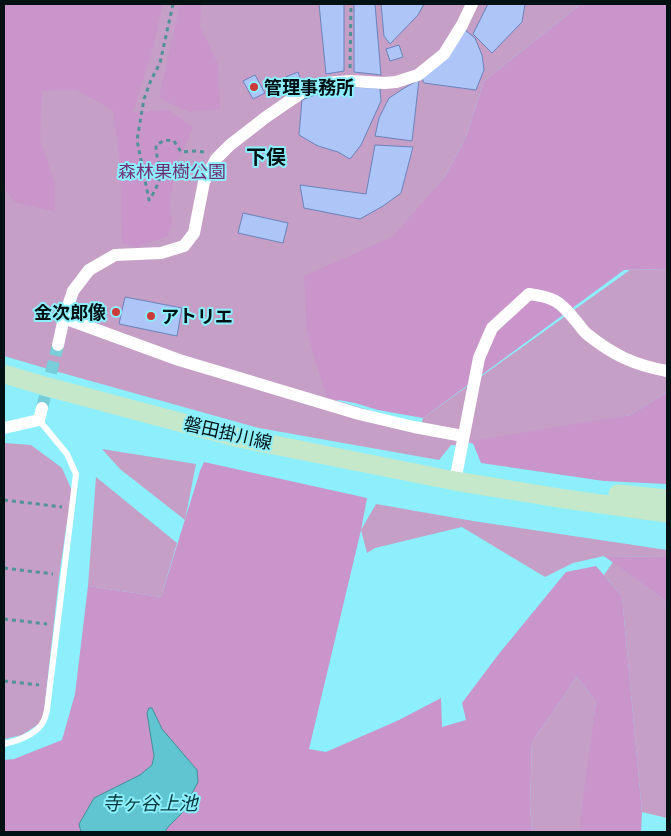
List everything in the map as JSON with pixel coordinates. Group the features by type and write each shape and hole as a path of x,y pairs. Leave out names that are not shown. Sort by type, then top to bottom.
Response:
{"main road":[{"name":"磐田掛川線","path":"4,374 239,438 455,481 667,513"},
{"name":"磐田掛川線","path":"455,481 565,488 667,499"}],"street":[{"path":"58,345 73,291 89,270 115,255 160,253 184,246 194,233 204,182 216,159 230,145 266,117 308,89 326,83 396,82 418,75 444,54 462,26 472,4"},
{"path":"455,481 479,358 492,328 530,294 547,296 564,307 586,333 614,354 636,364 667,370"},
{"path":"64,318 179,360 359,414 464,436"},
{"path":"4,428 41,414"}],"lane":[{"path":"4,744 18,741 32,734 43,723 47,710 76,474 68,454 41,414"}],"path":[{"path":"173,4 160,63 144,99 137,140 149,200 160,176 156,145 165,140 174,141 181,152 205,152 216,159"},
{"path":"350,82 351,4"},
{"path":"4,500 72,508"},
{"path":"4,568 64,575"},
{"path":"4,619 58,625"},
{"path":"4,681 50,687"}],"green space":[{"name":"森林果樹公園","path":"4,4 581,4 484,81 466,137 444,178 307,333 338,401 421,426 423,418 630,270 667,269 667,392 630,415 474,444 463,441 462,446 451,445 439,460 259,428 4,356"},
{"path":"4,4 163,4 153,48 133,112 169,110 193,127 175,169 170,204 172,223 168,236 137,247 122,243 120,163 113,110 76,90 42,91 40,139 55,184 55,212 15,202 4,189"},
{"path":"180,4 201,4 200,27 218,64 220,109 189,112 159,98"},
{"path":"581,4 667,4 667,269 624,270 423,418 327,398 307,333 304,276 392,237 444,178 466,137 484,81"},
{"path":"667,392 667,484 604,481 481,463 472,441 630,415"},
{"path":"4,443 31,445 62,468 73,493 59,577 43,721 22,735 4,739"},
{"path":"102,449 196,464 185,520 120,469"},
{"path":"204,462 367,498 309,749 326,752 399,720 441,698 442,727 466,720 462,703 498,655 566,572 596,566 622,596 642,812 641,832 581,832 580,821 596,702 577,677 532,742 530,806 532,832 4,832 4,760 14,759 62,740 75,694 88,586 161,597"},
{"path":"96,477 177,543 161,597 88,586"},
{"path":"376,504 473,521 667,550 667,557 604,556 573,563 545,577 462,527 375,548 367,553 361,530"},
{"path":"604,556 667,557 667,602"},
{"path":"613,562 667,602 667,818 642,812 622,596 604,575"},
{"path":"577,677 596,702 581,832 532,832 530,806 532,742"}],"water":[{"name":"寺ヶ谷上池","path":"149,708 152,708 162,729 197,770 198,782 182,813 165,832 81,832 79,824 94,798 140,775 152,765 154,756 147,713"}],"building":[{"path":"319,4 344,4 344,71 326,74"},
{"path":"354,4 375,4 381,75 354,72"},
{"path":"381,4 424,4 418,15 390,44 384,36"},
{"path":"488,4 525,4 522,22 492,53 473,34"},
{"path":"465,30 475,38 482,55 484,70 476,90 424,83 422,78"},
{"path":"399,45 403,57 390,61 386,49"},
{"path":"298,72 300,78 285,84 283,78"},
{"name":"管理事務所","path":"255,75 265,93 253,99 243,81"},
{"path":"419,80 412,141 375,136 379,118 389,98"},
{"path":"345,87 380,88 381,101 361,145 350,159 338,152 318,146 299,135 302,100"},
{"path":"375,145 413,147 401,193 360,219 304,208 300,185 366,194"},
{"path":"243,213 288,223 283,243 238,233"},
{"name":"アトリエ","path":"125,297 182,308 177,336 119,324"}],"tunnel":[{"path":"42,408 58,345"}],"place":[{"name":"管理事務所","path":"254,87"},
{"name":"金次郎像","path":"116,312"},
{"name":"アトリエ","path":"151,316"}],"district":[{"name":"下俣","path":"266,156"}]}
